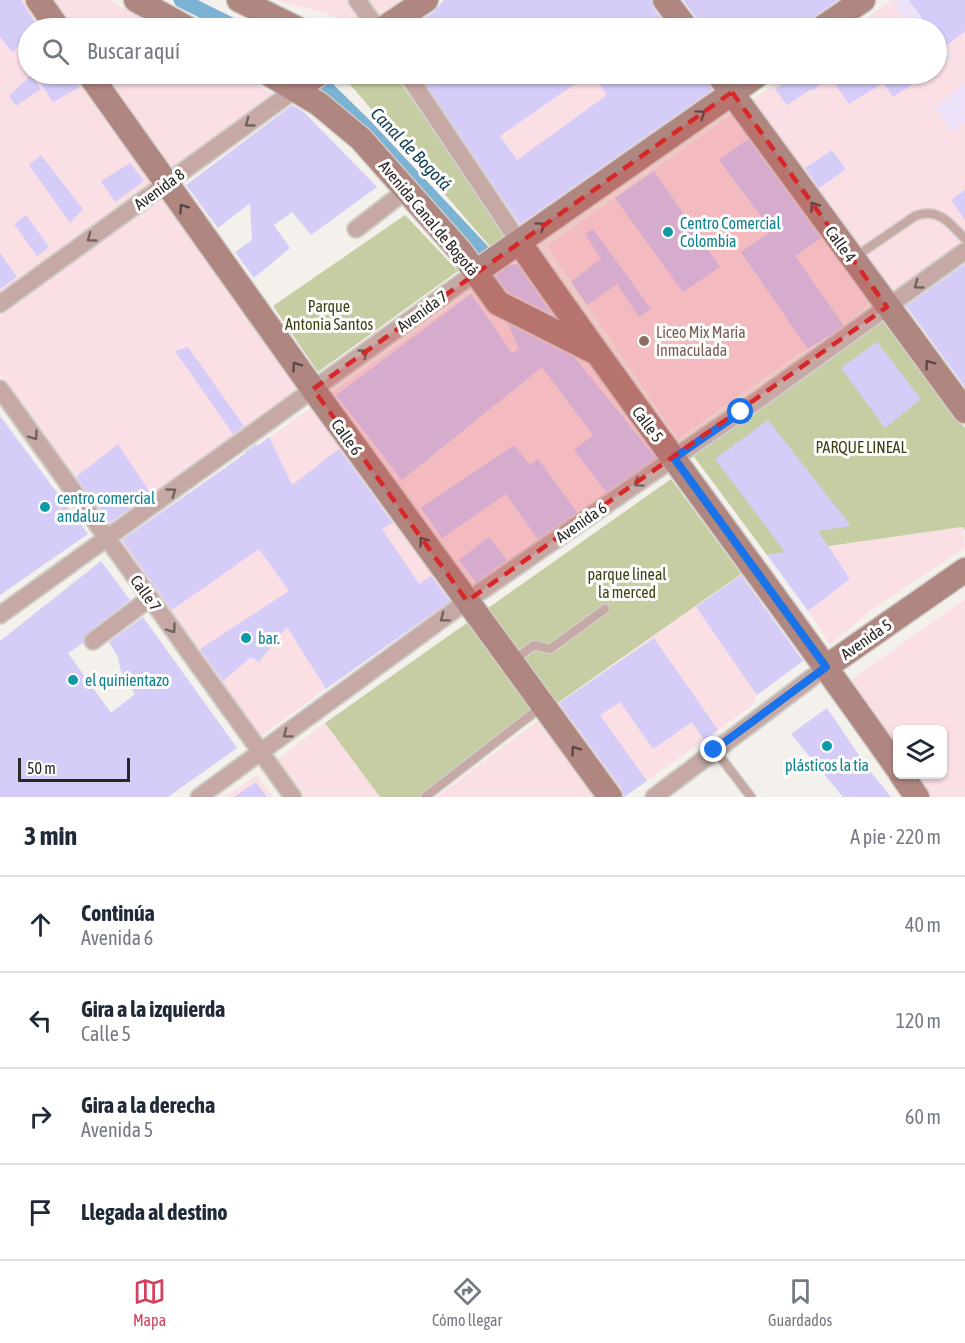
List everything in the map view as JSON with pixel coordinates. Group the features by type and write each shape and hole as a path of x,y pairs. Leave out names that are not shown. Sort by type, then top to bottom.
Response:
{"main road":[{"path":"38,0 50,18"},
{"path":"136,0 169,18"},
{"path":"239,0 276,18"},
{"path":"399,18 426,0"},
{"path":"665,0 678,18"},
{"path":"837,18 863,0"},
{"name":"Calle 6","path":"96,84 313,390 610,797"},
{"name":"Avenida Canal de Bogotá","path":"311,84 408,189 476,272 498,303 595,352"},
{"name":"Avenida 7","path":"476,272 519,242 724,84"},
{"name":"Calle 4","path":"726,84 964,412"},
{"name":"Calle 5","path":"519,242 595,352 826,667 893,763"},
{"name":"Avenida 5","path":"826,667 965,570"},
{"path":"905,779 917,797"}],"street":[{"path":"357,0 370,18"},
{"name":"Avenida 8","path":"0,304 304,84"},
{"name":"Calle 5","path":"414,84 519,242"},
{"path":"356,229 408,189"},
{"name":"Avenida 6","path":"199,797 467,601 674,458 965,251"},
{"name":"Avenida 7","path":"0,615 476,272"},
{"name":"Calle 7","path":"0,389 293,797"},
{"path":"93,641 150,598"},
{"name":"Avenida 5","path":"654,797 826,667"}],"lane":[{"path":"852,259 924,212 934,213 946,219 965,239"},
{"path":"511,663 534,645 550,649 605,609"},
{"path":"425,797 543,706"},
{"path":"714,750 751,797"}],"highlighted area":[{"path":"732,92 887,307 467,601 313,389"}],"shaded area":[{"path":"0,0 30,0 42,18 18,18 18,84 87,84 157,187 0,299"},
{"path":"47,0 109,0 141,18 60,18"},
{"path":"275,0 345,0 358,18 338,18"},
{"path":"360,0 411,0 386,18 373,18"},
{"path":"892,0 965,0 965,240 885,298 748,103 775,84 947,84 947,18 866,18"},
{"path":"899,0 909,0 923,18 903,18 893,5"},
{"path":"947,50 952,56 947,60"},
{"path":"965,83 965,123 953,132 935,107"},
{"path":"105,84 255,84 280,98 169,178"},
{"path":"421,84 717,84 721,90 525,231"},
{"path":"736,112 869,304 844,326 782,365 678,439 547,246"},
{"path":"166,194 303,387 112,529 0,375 0,316"},
{"path":"524,264 664,461 468,592 324,398 507,266"},
{"path":"316,404 456,600 389,642 260,737 122,545"},
{"path":"963,527 965,548 871,610 830,645 808,611 850,579 828,547"},
{"path":"741,574 803,661 757,695 753,705 624,797 618,797 554,707"},
{"path":"965,599 965,797 926,797 913,779 947,779 947,725 893,725 893,751 845,684"},
{"path":"538,721 598,797 436,797"},
{"path":"325,723 380,797 305,797 278,759"},
{"path":"257,775 273,797 225,797"}],"green space":[{"path":"350,84 401,84 508,236 493,250"},
{"name":"Parque Antonia Santos","path":"405,215 458,271 318,372 273,306"},
{"name":"PARQUE LINEAL","path":"880,318 965,428 965,530 962,527 767,555 692,454"},
{"name":"parque lineal la merced","path":"671,479 741,574 424,797 380,797 325,723"}],"building":[{"path":"0,0 21,0 32,18 18,18 18,47 12,52 0,37"},
{"path":"444,0 651,0 661,18 425,18 434,12"},
{"path":"683,0 838,0 813,18 696,18"},
{"path":"909,0 965,0 965,31 947,45 947,18 922,18"},
{"path":"22,84 37,84 41,89 16,106 9,96"},
{"path":"41,84 77,84 80,87 53,102"},
{"path":"426,84 575,84 500,136 517,160 607,95 599,84 709,84 712,90 520,224"},
{"path":"782,84 821,84 787,105 775,89"},
{"path":"835,84 881,84 849,104"},
{"path":"884,84 913,84 893,97"},
{"path":"292,105 304,112 377,187 311,235 292,212 274,225 290,248 254,278 235,252 252,240 250,203 218,228 186,185"},
{"path":"748,139 821,238 795,256 844,326 808,349 741,252 772,231 719,160"},
{"path":"832,150 846,169 819,188 805,168"},
{"path":"41,155 83,209 70,223 29,165"},
{"path":"130,163 144,181 115,202 101,181"},
{"name":"Centro Comercial Colombia","path":"654,171 720,267 683,292 615,198"},
{"path":"965,190 965,220 951,200"},
{"path":"26,215 49,247 37,256 14,224"},
{"path":"593,229 651,309 639,317 617,284 587,305 571,282 601,259 585,234"},
{"path":"0,253 17,277 0,289"},
{"path":"517,264 552,314 508,292 496,276 510,265"},
{"path":"965,264 965,387 906,306"},
{"path":"471,294 512,353 519,349 508,324 575,358 656,458 606,492 574,450 593,435 542,367 402,480 336,395"},
{"path":"877,342 921,399 885,428 841,368"},
{"path":"188,347 244,426 233,434 175,351"},
{"path":"0,416 88,534 0,595"},
{"path":"768,420 851,526 818,531 850,579 808,611 767,555 785,552 715,459"},
{"path":"269,437 292,485 339,449 393,523 382,529 419,584 431,576 450,601 326,689 287,627 259,662 251,657 223,681 200,649 289,591 259,549 172,610 122,540"},
{"path":"118,444 151,494 109,523 76,477"},
{"path":"514,445 530,465 538,459 577,512 538,539 506,494 442,538 421,508"},
{"path":"489,537 507,560 476,582 459,560"},
{"path":"101,561 130,600 87,633 83,643 68,653 111,713 135,694 121,672 118,657 109,642 143,617 237,748 168,797 0,797 0,641"},
{"path":"741,575 803,661 757,695 696,607"},
{"path":"654,638 718,730 704,740 692,722 653,749 620,702 600,715 647,781 624,797 622,789 559,703"},
{"name":"plásticos la tia","path":"827,708 867,767 891,797 843,797 791,734"},
{"path":"256,782 267,797 234,797"}],"waterway":[{"name":"Canal de Bogotá","path":"181,0 217,18"},
{"name":"Canal de Bogotá","path":"322,84 482,251"}],"place":[{"name":"Centro Comercial Colombia","path":"668,232"},
{"name":"Liceo Mix María Inmaculada","path":"644,341"},
{"name":"centro comercial andaluz","path":"45,507"},
{"name":"bar.","path":"246,638"},
{"name":"el quinientazo","path":"73,680"},
{"name":"plásticos la tia","path":"827,746"}],"route":[{"path":"714,750 826,667 674,458 741,412"}]}
